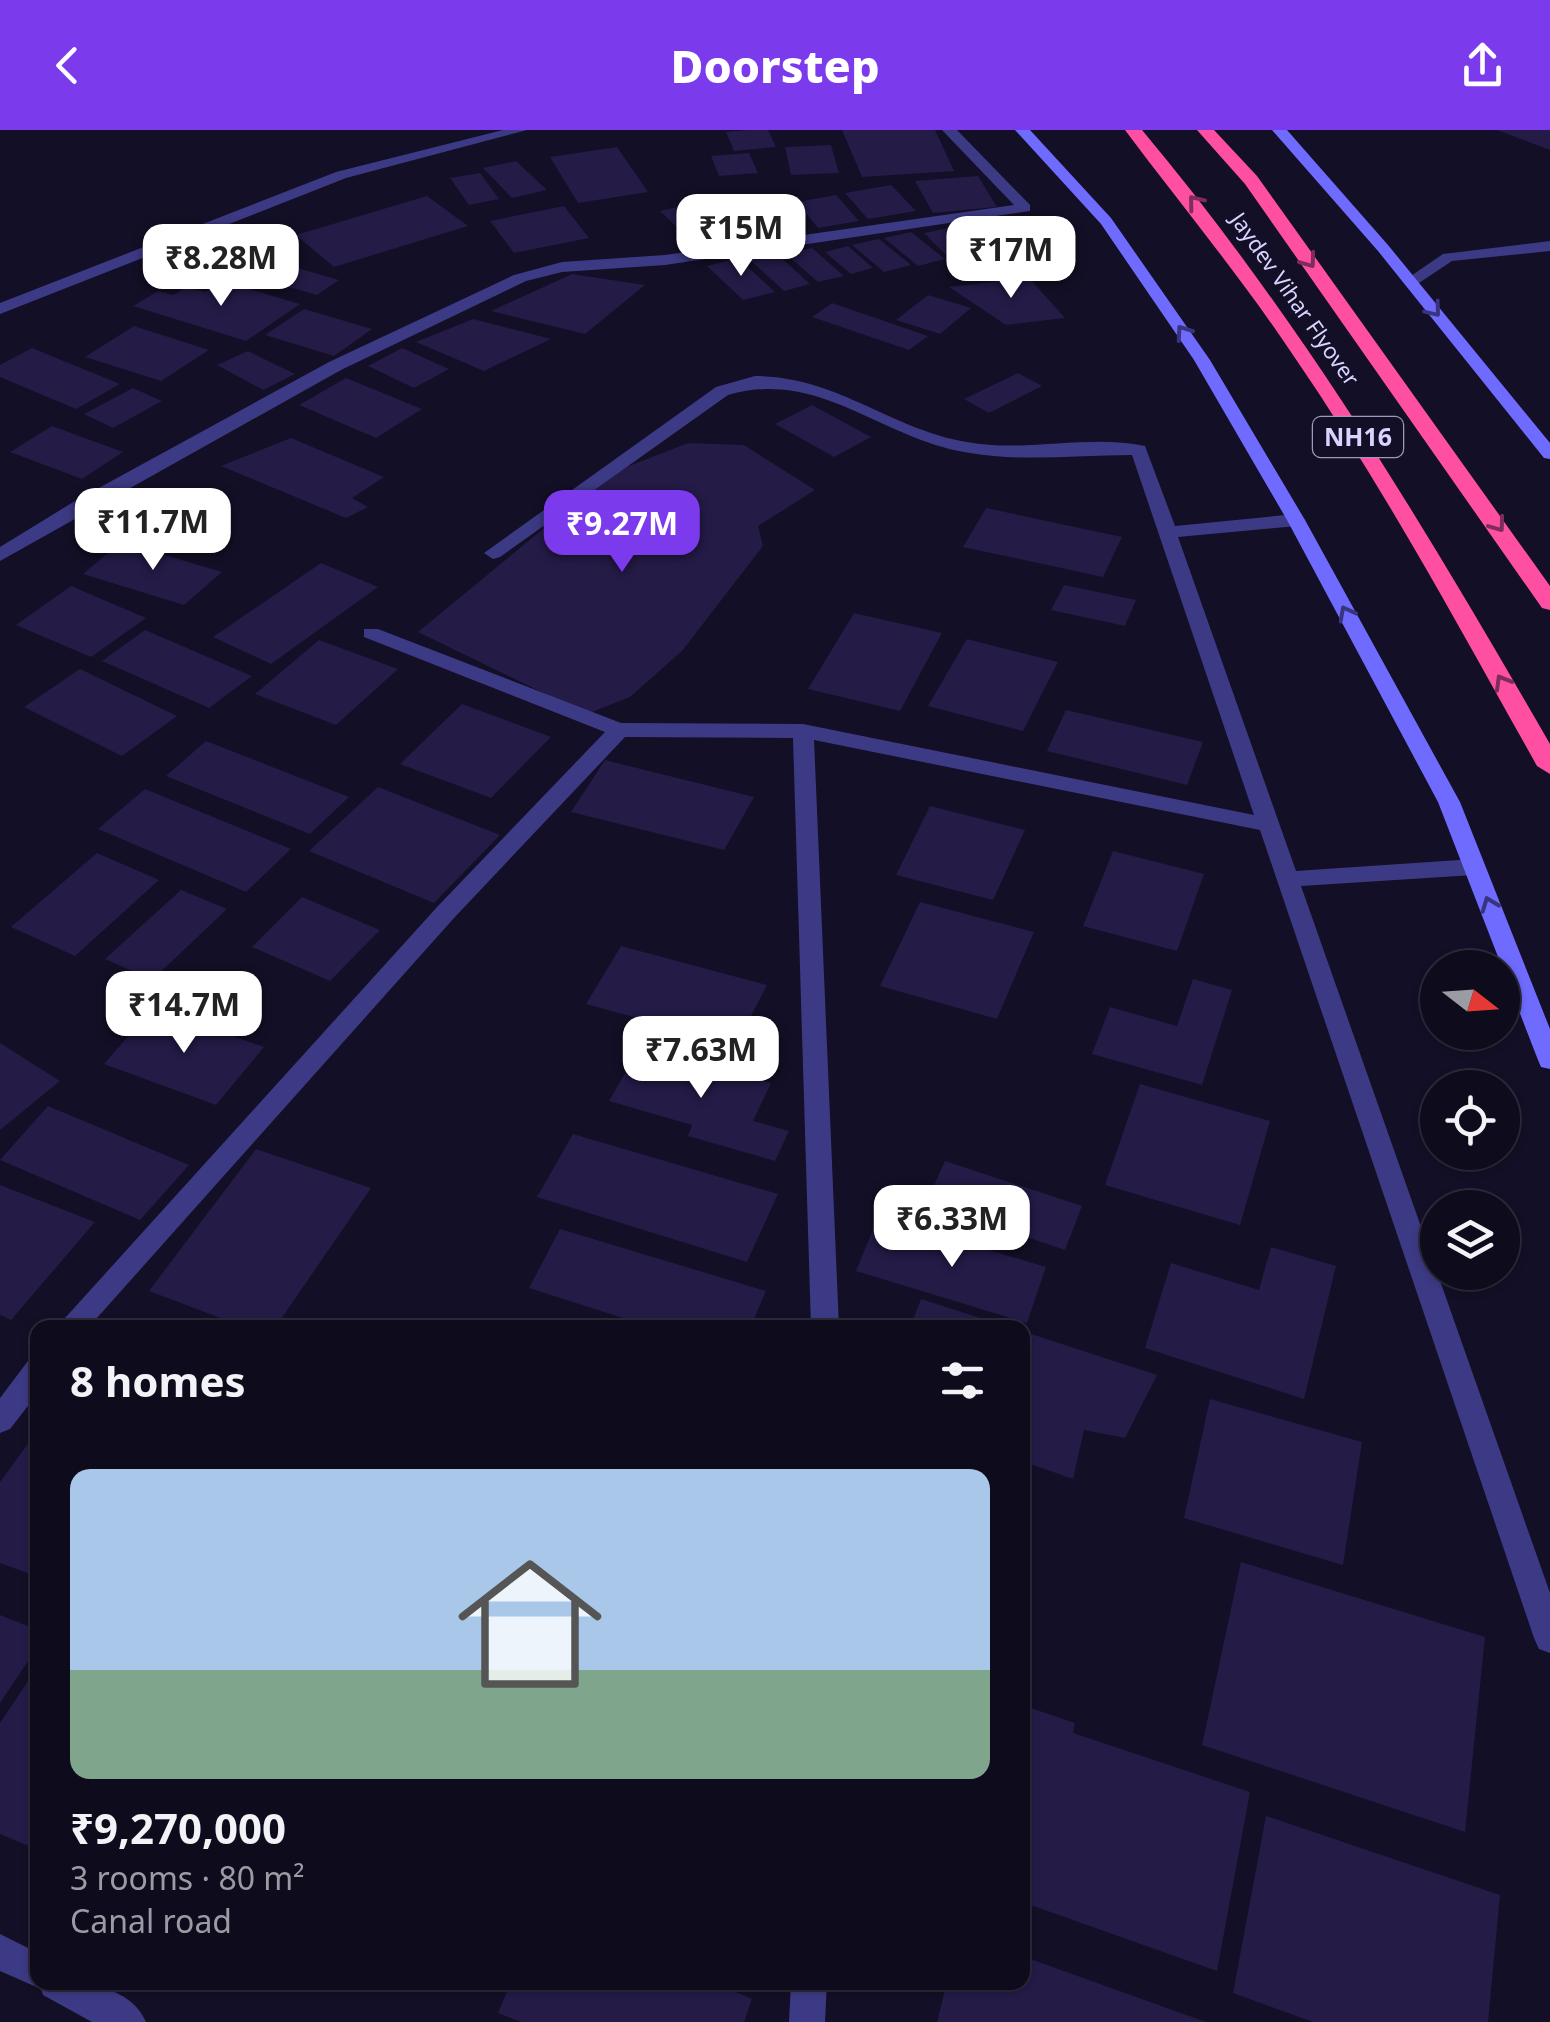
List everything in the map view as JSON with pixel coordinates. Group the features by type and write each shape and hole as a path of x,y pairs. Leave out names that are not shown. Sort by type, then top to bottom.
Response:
{"highway":[{"name":"Jaydev Vihar Flyover","path":"1133,130 1197,203 1319,372 1427,550 1550,766"},
{"name":"Jaydev Vihar Flyover","path":"1205,130 1262,195 1511,543 1550,604"}],"street":[{"path":"0,309 341,175 520,130"},
{"path":"0,555 81,504 335,366 520,278 562,268 665,260 1026,208 948,130"},
{"path":"1022,130 1106,221 1202,360 1296,520 1449,802 1550,1060"},
{"path":"1279,130 1550,454"},
{"path":"1410,282 1424,269 1448,257 1550,246"},
{"path":"493,553 722,390 745,380 774,377 808,384 930,438 968,448 1138,450 1550,1638"},
{"path":"1168,532 1296,520"},
{"path":"371,633 619,730 804,731 1269,825"},
{"path":"86,1320 446,912 619,730"},
{"path":"804,731 824,1320"},
{"path":"1288,879 1474,867"},
{"path":"0,1420 30,1381"},
{"path":"0,1952 30,1969"},
{"path":"70,1990 128,2022"},
{"path":"806,2022 809,1990"}],"building":[{"path":"768,130 776,147 734,151 726,132"},
{"path":"842,130 935,130 954,171 862,177"},
{"path":"1497,130 1550,130 1550,150"},
{"path":"831,145 839,173 791,175 785,147"},
{"path":"617,147 648,192 578,203 550,157"},
{"path":"749,153 758,173 719,176 711,156"},
{"path":"516,161 547,190 512,198 483,168"},
{"path":"480,173 499,199 469,205 450,178"},
{"path":"978,176 997,207 933,213 915,181"},
{"path":"891,185 916,211 868,219 845,193"},
{"path":"730,195 762,224 690,240 660,211"},
{"path":"836,195 859,221 818,228 797,202"},
{"path":"427,196 468,226 334,267 296,235"},
{"path":"564,206 589,238 514,253 490,221"},
{"path":"984,221 1015,251 954,263 924,233"},
{"path":"911,232 945,259 918,266 884,238"},
{"path":"879,239 911,265 884,272 852,245"},
{"path":"848,246 873,268 851,274 825,252"},
{"path":"812,248 844,276 818,282 786,254"},
{"path":"774,251 810,284 784,291 748,258"},
{"path":"251,255 339,280 317,295 228,270"},
{"path":"738,258 775,292 743,300 707,266"},
{"path":"1024,258 1031,269 955,277 949,266"},
{"path":"572,274 645,285 585,334 491,311"},
{"path":"1029,278 1065,318 1006,325 949,287"},
{"path":"222,281 300,304 246,341 133,306 158,291 173,295 187,287 205,292"},
{"path":"928,295 971,308 940,334 896,320"},
{"path":"832,303 928,336 909,350 812,317"},
{"path":"304,309 372,329 334,356 265,335"},
{"path":"473,319 551,339 484,371 416,342"},
{"path":"134,326 209,350 161,381 85,357"},
{"path":"32,348 120,384 76,409 0,377 0,365"},
{"path":"402,348 449,369 414,388 368,366"},
{"path":"248,351 295,374 263,390 217,365"},
{"path":"1018,373 1042,386 989,413 964,399"},
{"path":"346,378 422,409 376,438 299,405"},
{"path":"133,388 162,401 113,428 84,414"},
{"path":"812,405 871,437 834,457 775,424"},
{"path":"52,426 123,452 82,479 10,452"},
{"path":"291,438 384,477 352,498 368,507 346,518 221,466"},
{"path":"688,443 744,445 815,490 758,526 763,546 682,651 630,697 587,714 418,632 611,473"},
{"path":"986,508 1122,537 1103,577 963,547"},
{"path":"121,542 222,572 184,605 83,574"},
{"path":"321,563 378,587 271,664 213,637"},
{"path":"1064,585 1136,600 1125,626 1051,610"},
{"path":"71,586 146,618 91,657 16,625"},
{"path":"854,613 942,633 900,711 808,689"},
{"path":"145,630 252,676 209,708 102,661"},
{"path":"967,639 1058,662 1023,731 928,706"},
{"path":"319,640 398,669 336,725 255,694"},
{"path":"80,669 177,716 122,756 24,707"},
{"path":"462,704 551,737 491,798 400,764"},
{"path":"1066,710 1203,742 1187,785 1047,751"},
{"path":"206,741 349,797 310,834 166,776"},
{"path":"605,760 754,797 724,850 571,812"},
{"path":"378,787 500,835 434,903 309,851"},
{"path":"145,789 291,849 246,892 98,829"},
{"path":"930,806 1025,830 993,900 896,875"},
{"path":"1113,851 1204,874 1177,951 1083,926"},
{"path":"97,853 159,880 75,956 11,927"},
{"path":"181,890 227,909 152,980 105,959"},
{"path":"302,897 380,930 330,981 252,947"},
{"path":"920,902 1034,932 997,1019 880,986"},
{"path":"621,946 767,985 736,1045 586,1004"},
{"path":"1193,979 1232,990 1202,1085 1092,1054 1110,1007 1177,1026"},
{"path":"153,1008 264,1047 216,1105 104,1064"},
{"path":"0,1043 60,1081 0,1130"},
{"path":"640,1047 771,1083 753,1121 789,1131 775,1161 688,1136 692,1125 609,1101"},
{"path":"1140,1084 1270,1121 1240,1225 1105,1185"},
{"path":"48,1106 189,1165 140,1220 0,1160"},
{"path":"573,1134 778,1194 747,1262 537,1197"},
{"path":"256,1149 371,1188 280,1320 226,1320 149,1291"},
{"path":"945,1161 1082,1206 1065,1250 926,1203"},
{"path":"0,1185 95,1222 11,1320 0,1315"},
{"path":"878,1217 1046,1267 1028,1320 856,1271"},
{"path":"560,1229 766,1291 753,1320 629,1320 529,1288"},
{"path":"1271,1247 1336,1266 1304,1399 1145,1348 1171,1263 1259,1290"},
{"path":"921,1299 986,1320 913,1320"},
{"path":"1030,1334 1157,1375 1125,1438 1084,1430 1073,1479 1030,1464"},
{"path":"1210,1399 1362,1442 1343,1565 1184,1518"},
{"path":"30,1441 30,1574 0,1563 0,1482"},
{"path":"1241,1562 1485,1637 1465,1832 1202,1745"},
{"path":"0,1615 30,1627 30,1658 0,1703"},
{"path":"30,1682 30,1847 0,1834 0,1723"},
{"path":"1030,1708 1075,1723 1073,1733 1250,1792 1217,1971 1030,1905"},
{"path":"1266,1816 1500,1895 1488,2022 1313,2022 1233,1993"},
{"path":"1030,1959 1206,2022 937,2022 945,1990 1030,1990"},
{"path":"508,1990 731,1990 752,1999 744,2022 521,2022 498,2013"}]}
